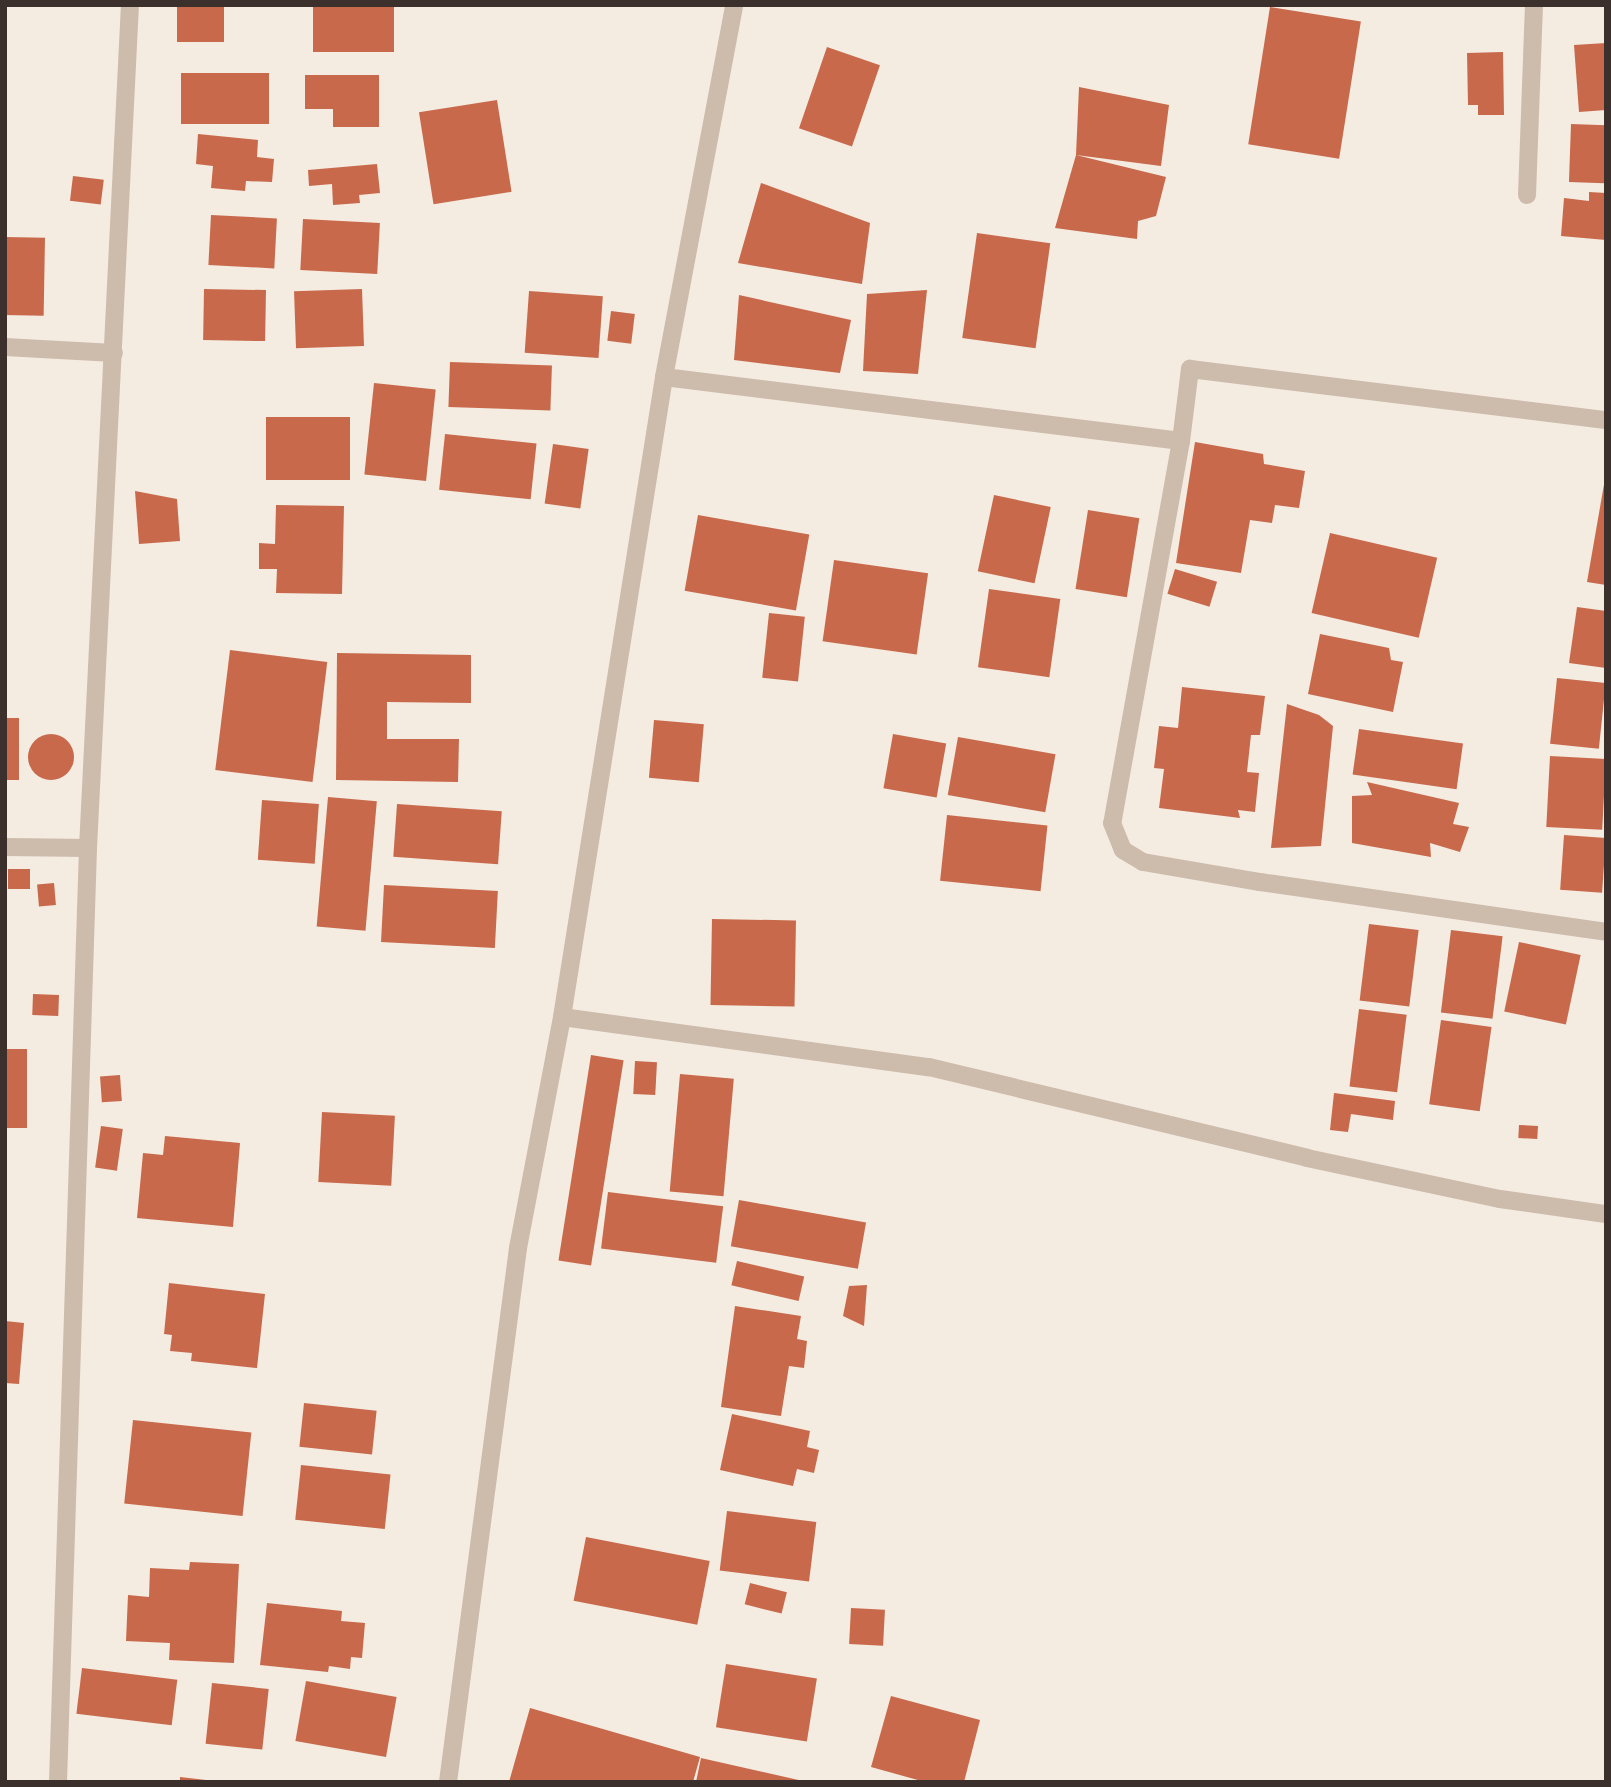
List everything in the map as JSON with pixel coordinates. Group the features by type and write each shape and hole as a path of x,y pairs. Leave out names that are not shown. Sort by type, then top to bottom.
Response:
{"street":[{"path":"58,1782 88,848 130,5"},
{"path":"448,1782 518,1248 562,1017 664,377 734,5"},
{"path":"1527,195 1534,5"},
{"path":"5,347 114,353"},
{"path":"1606,420 1190,369 1181,441 1112,823 1123,850 1143,862 1260,882 1606,932"},
{"path":"664,377 1181,441"},
{"path":"5,847 88,848"},
{"path":"562,1017 929,1067 1332,1163 1500,1199 1606,1214"}],"building":[{"path":"177,5 224,5 224,42 177,42"},
{"path":"313,5 394,5 394,52 313,52"},
{"path":"1270,7 1361,21 1339,159 1248,144"},
{"path":"1606,43 1606,110 1579,112 1574,45"},
{"path":"827,47 880,65 852,147 799,128"},
{"path":"1503,52 1504,115 1478,115 1478,105 1468,105 1467,53"},
{"path":"181,73 269,73 269,124 181,124"},
{"path":"305,75 379,75 379,127 333,127 333,109 305,109"},
{"path":"1079,87 1169,105 1161,166 1076,155"},
{"path":"497,100 512,192 434,204 419,112"},
{"path":"1571,124 1606,125 1604,183 1569,182"},
{"path":"198,134 258,140 257,157 274,159 272,182 246,181 245,191 211,188 213,166 196,164"},
{"path":"1076,155 1166,177 1156,216 1138,221 1137,239 1055,228"},
{"path":"377,164 380,193 359,195 360,203 333,205 332,184 309,186 308,170"},
{"path":"73,176 104,180 101,205 70,201"},
{"path":"761,183 870,223 862,284 738,263"},
{"path":"1589,192 1606,193 1606,240 1561,236 1564,198 1589,201"},
{"path":"211,215 277,218 274,268 208,265"},
{"path":"303,219 380,223 377,274 300,270"},
{"path":"977,233 1050,243 1036,348 962,338"},
{"path":"5,237 45,238 44,316 5,315"},
{"path":"204,289 266,290 265,341 203,340"},
{"path":"362,289 364,346 296,348 294,291"},
{"path":"927,290 918,374 863,371 867,294"},
{"path":"529,291 603,296 598,358 525,353"},
{"path":"739,295 851,320 840,373 734,360"},
{"path":"611,311 635,314 631,344 607,341"},
{"path":"450,362 552,366 550,411 448,407"},
{"path":"374,383 436,389 426,481 364,474"},
{"path":"266,417 350,417 350,480 266,480"},
{"path":"445,434 536,444 531,499 439,490"},
{"path":"1195,442 1263,454 1264,464 1305,471 1299,508 1275,505 1272,523 1250,520 1241,573 1176,563"},
{"path":"553,444 589,449 580,508 545,503"},
{"path":"1606,473 1606,585 1587,582"},
{"path":"135,491 177,499 180,541 139,544"},
{"path":"994,495 1051,507 1035,583 978,571"},
{"path":"276,505 344,506 342,594 276,593 277,569 259,569 259,543 275,544"},
{"path":"1088,510 1139,518 1127,597 1075,589"},
{"path":"698,515 809,535 796,610 685,591"},
{"path":"1330,533 1437,558 1419,638 1312,613"},
{"path":"834,560 928,573 917,654 823,641"},
{"path":"1175,569 1217,582 1209,607 1167,594"},
{"path":"989,589 1060,599 1049,677 978,667"},
{"path":"1577,607 1606,611 1606,668 1569,663"},
{"path":"769,613 805,617 798,681 762,678"},
{"path":"1320,634 1389,648 1391,660 1403,662 1393,712 1308,694"},
{"path":"230,650 327,662 313,782 215,770"},
{"path":"337,653 471,655 471,703 387,702 387,739 459,739 458,782 336,780"},
{"path":"1557,678 1606,683 1599,749 1550,744"},
{"path":"1182,687 1265,696 1260,735 1251,735 1247,772 1259,773 1255,812 1238,810 1240,818 1159,808 1164,769 1154,768 1159,726 1178,728"},
{"path":"1287,704 1319,715 1333,726 1321,846 1271,848"},
{"path":"5,718 19,718 19,780 5,780"},
{"path":"654,720 704,724 699,782 649,778"},
{"path":"1359,729 1463,744 1457,789 1353,775"},
{"path":"51,734 68,740 74,757 68,774 51,780 34,774 28,757 34,740"},
{"path":"893,734 946,743 937,798 883,788"},
{"path":"958,737 1055,754 1045,812 948,795"},
{"path":"1550,756 1606,759 1602,830 1546,827"},
{"path":"1367,782 1459,803 1453,824 1469,827 1460,852 1430,843 1431,857 1352,843 1352,796 1372,795"},
{"path":"328,797 377,801 365,931 317,927"},
{"path":"262,800 319,804 315,864 258,860"},
{"path":"397,804 502,811 498,864 393,857"},
{"path":"947,815 1047,826 1041,891 940,881"},
{"path":"1564,835 1606,838 1602,893 1560,890"},
{"path":"8,869 30,869 30,889 8,889"},
{"path":"54,883 56,905 39,906 37,884"},
{"path":"384,885 498,891 495,948 381,942"},
{"path":"712,919 796,920 794,1006 710,1005"},
{"path":"1369,924 1419,930 1409,1007 1360,1000"},
{"path":"1451,930 1503,936 1492,1019 1441,1012"},
{"path":"1519,942 1581,955 1566,1025 1504,1011"},
{"path":"33,994 59,995 58,1016 32,1015"},
{"path":"1359,1009 1407,1015 1397,1092 1349,1086"},
{"path":"1441,1020 1492,1027 1480,1111 1429,1104"},
{"path":"5,1049 27,1049 27,1128 5,1128"},
{"path":"591,1055 624,1060 591,1266 558,1260"},
{"path":"635,1061 657,1062 655,1095 633,1094"},
{"path":"680,1074 734,1079 724,1196 670,1192"},
{"path":"120,1075 122,1101 102,1102 100,1076"},
{"path":"1334,1093 1395,1101 1393,1120 1351,1114 1348,1132 1330,1130"},
{"path":"322,1112 395,1116 391,1186 318,1182"},
{"path":"1519,1125 1538,1126 1537,1139 1518,1138"},
{"path":"101,1126 123,1129 117,1171 95,1168"},
{"path":"165,1136 240,1143 233,1227 137,1218 143,1153 163,1155"},
{"path":"608,1192 723,1206 716,1263 601,1249"},
{"path":"739,1200 866,1222 858,1269 731,1246"},
{"path":"737,1261 804,1277 799,1301 731,1285"},
{"path":"169,1283 265,1294 257,1368 191,1361 192,1353 170,1351 172,1335 164,1334"},
{"path":"867,1285 864,1326 843,1316 849,1286"},
{"path":"735,1306 801,1316 797,1339 807,1341 804,1368 789,1366 781,1416 721,1407"},
{"path":"5,1321 24,1323 19,1384 5,1383"},
{"path":"304,1403 377,1411 372,1454 299,1447"},
{"path":"732,1414 810,1431 807,1447 819,1450 814,1473 797,1469 793,1486 720,1470"},
{"path":"133,1420 251,1432 243,1516 124,1504"},
{"path":"301,1465 391,1474 385,1529 295,1520"},
{"path":"727,1511 816,1522 809,1582 720,1571"},
{"path":"586,1537 710,1561 697,1625 574,1601"},
{"path":"190,1562 239,1564 234,1663 169,1660 170,1643 126,1641 128,1595 149,1597 150,1568 189,1570"},
{"path":"750,1583 787,1592 782,1614 745,1604"},
{"path":"267,1603 342,1611 341,1621 365,1623 362,1658 351,1657 350,1669 329,1666 328,1672 260,1665"},
{"path":"851,1608 885,1610 883,1646 849,1644"},
{"path":"726,1664 817,1678 807,1742 716,1727"},
{"path":"82,1668 177,1680 172,1725 76,1714"},
{"path":"306,1681 397,1697 386,1757 295,1741"},
{"path":"212,1683 269,1689 262,1750 206,1744"},
{"path":"891,1696 980,1720 964,1782 925,1782 871,1767"},
{"path":"530,1708 700,1757 693,1782 509,1782"},
{"path":"701,1758 803,1781 803,1782 696,1782"},
{"path":"180,1777 206,1780 206,1782 180,1782"}]}
